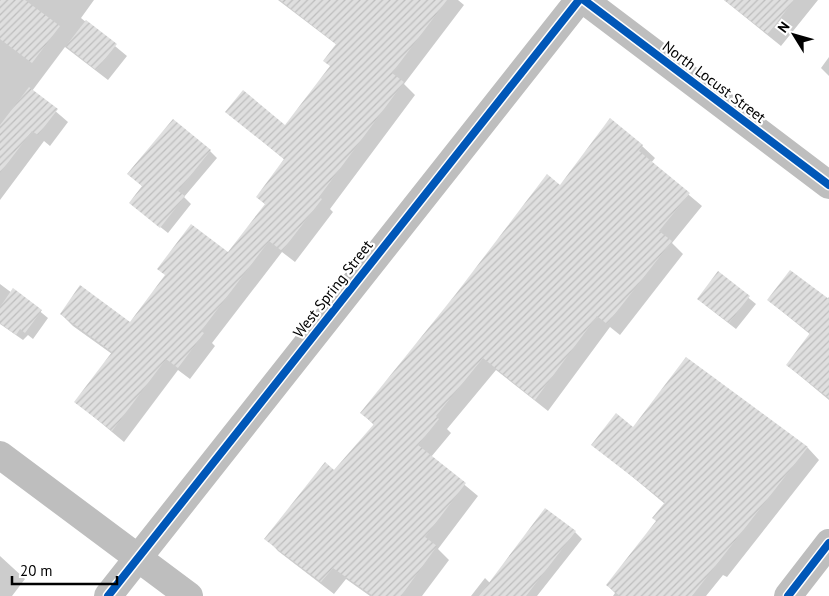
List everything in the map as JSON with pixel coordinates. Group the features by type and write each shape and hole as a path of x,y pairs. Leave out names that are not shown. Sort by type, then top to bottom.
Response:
{"street":[{"name":"West Spring Street","path":"108,596 579,0"},
{"name":"North Locust Street","path":"584,0 829,185"},
{"path":"0,455 189,596"},
{"path":"788,596 829,543"}],"building":[{"path":"0,0 25,0 60,26 32,63 0,39"},
{"path":"280,0 447,0 392,73 404,82 319,197 322,199 282,251 269,241 201,331 204,333 178,368 166,359 112,431 74,402 112,352 60,314 80,285 130,322 165,275 157,269 191,224 228,252 265,204 256,197 284,159 225,112 243,90 285,125 330,66 323,61 336,44"},
{"path":"724,0 794,0 768,34"},
{"path":"86,20 117,44 96,70 66,46"},
{"path":"29,87 58,109 38,135 32,131 0,173 0,125"},
{"path":"610,118 643,145 639,151 690,193 659,231 672,241 607,324 597,316 535,400 483,358 436,416 439,419 418,445 466,483 425,537 437,546 401,596 373,596 333,568 321,582 264,539 325,462 334,470 374,424 360,413 455,295 547,174 560,185"},
{"path":"173,119 211,150 178,191 185,196 160,228 129,203 142,186 127,174"},
{"path":"790,270 829,299 829,398 786,365 810,333 767,300"},
{"path":"718,271 750,296 729,323 697,299"},
{"path":"13,288 42,310 25,333 20,329 16,335 0,323 0,307"},
{"path":"686,357 808,447 692,596 620,596 606,585 656,521 652,518 665,502 591,445 616,413 633,427"},
{"path":"545,508 576,531 526,596 479,596"}],"cycle path":[{"path":"108,596 579,0"},
{"path":"584,0 829,185"},
{"path":"788,596 829,543"}]}
